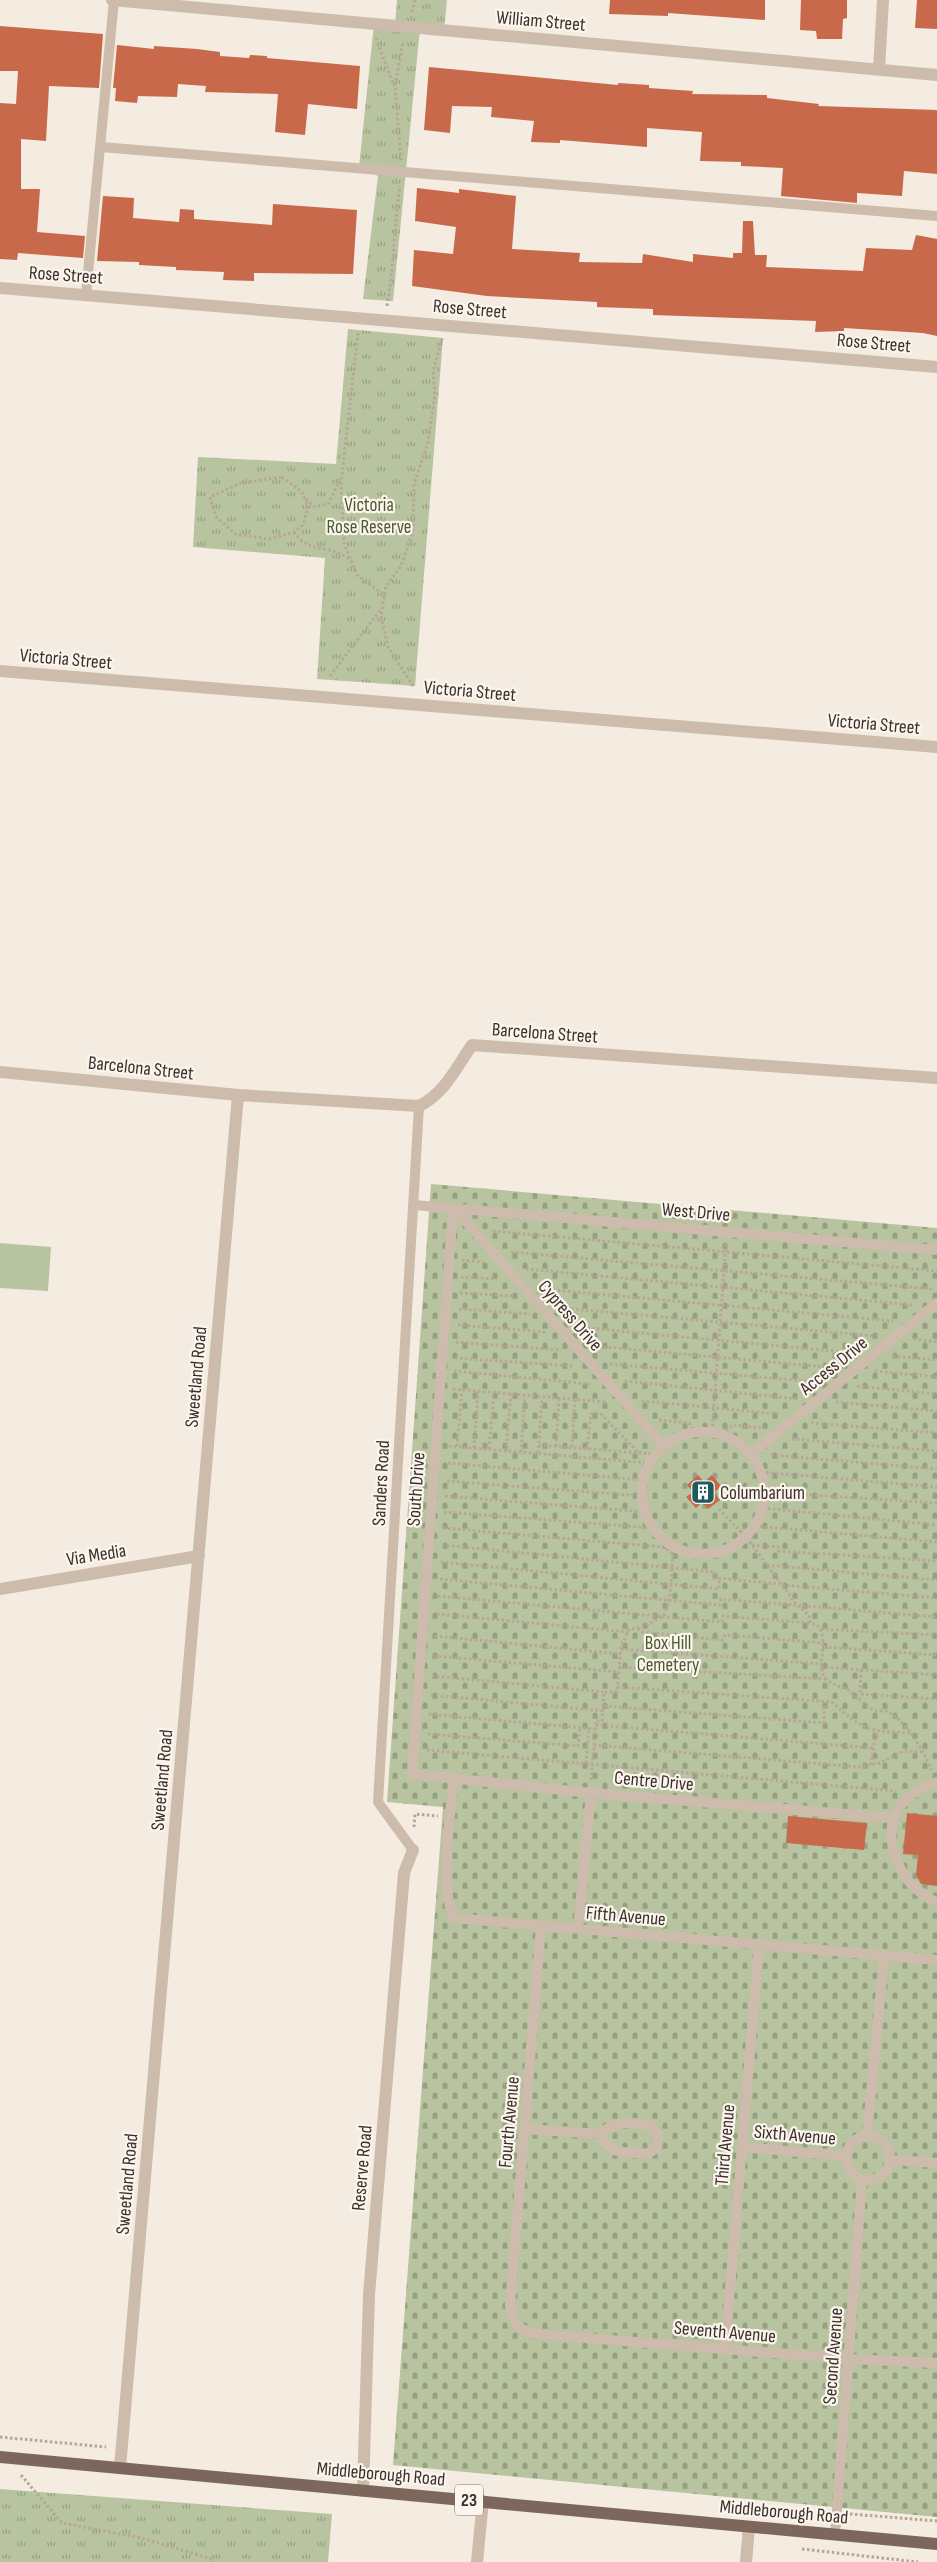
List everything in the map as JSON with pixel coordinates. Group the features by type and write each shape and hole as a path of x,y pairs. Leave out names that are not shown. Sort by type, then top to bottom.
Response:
{"main road":[{"name":"Middleborough Road","path":"3,2457 937,2544"}],"street":[{"name":"William Street","path":"113,0 937,75"},
{"path":"879,69 883,0"},
{"name":"Rose Street","path":"0,288 937,367"},
{"name":"Victoria Street","path":"0,671 937,747"},
{"name":"Barcelona Street","path":"0,1072 238,1095 418,1106 432,1100 441,1091 472,1045 937,1078"},
{"name":"Sweetland Road","path":"120,2468 238,1095"},
{"name":"Via Media","path":"0,1589 199,1556"},
{"name":"Reserve Road","path":"363,2491 370,2286 404,1873 413,1850"},
{"path":"477,2562 483,2502"},
{"path":"746,2562 749,2527"}],"lane":[{"path":"86,294 113,0"},
{"path":"101,147 937,216"},
{"name":"Sanders Road","path":"413,1850 378,1802 414,1205 418,1106"},
{"name":"West Drive","path":"414,1205 937,1250"},
{"name":"Cypress Drive","path":"452,1207 663,1446"},
{"name":"South Drive","path":"412,1774 452,1207"},
{"name":"Access Drive","path":"751,1454 935,1305"},
{"path":"695,1432 717,1432 737,1440 751,1454 761,1472 765,1492 763,1508 749,1542 705,1555 674,1550 658,1535 645,1512 642,1496 643,1480 653,1458 663,1446 680,1435 695,1432"},
{"name":"Centre Drive","path":"412,1774 591,1792 894,1818"},
{"name":"Fifth Avenue","path":"454,1777 446,1886 448,1904 454,1918 937,1960"},
{"path":"936,1782 910,1795 894,1818 894,1856 914,1887 937,1903"},
{"path":"578,1928 591,1792"},
{"name":"Fourth Avenue","path":"513,2322 510,2305 540,1926"},
{"name":"Third Avenue","path":"725,2348 759,1945"},
{"path":"867,2136 884,1956"},
{"path":"525,2129 600,2134 608,2127 619,2122 650,2125 658,2136 657,2147 648,2154 614,2151 604,2145 600,2134"},
{"path":"867,2136 881,2140 889,2152 890,2160 881,2176 875,2180 862,2180 856,2178 848,2168 846,2156 850,2144 867,2136"},
{"name":"Sixth Avenue","path":"742,2146 846,2156"},
{"path":"890,2160 937,2163"},
{"name":"Second Avenue","path":"835,2535 862,2180"},
{"name":"Seventh Avenue","path":"513,2322 524,2331 536,2334 849,2359 937,2363"}],"path":[{"path":"369,23 395,86"},
{"path":"358,330 342,474 344,543 357,575 384,595"},
{"path":"413,686 388,647 381,616 386,586 401,566 413,531 414,484 428,442 435,395 433,371 443,338"},
{"path":"303,496 315,507 329,503 342,474"},
{"path":"282,477 302,492 303,496 308,506 303,524 294,532 270,539 236,534 216,517 210,497 241,483 282,477"},
{"path":"294,532 300,541 323,550 330,550 352,561"},
{"path":"330,676 382,606"},
{"path":"472,1229 937,1271"},
{"path":"727,1231 713,1407 717,1432 733,1425 776,1434 937,1451"},
{"path":"490,1250 937,1290"},
{"path":"449,1260 722,1287 935,1305"},
{"path":"448,1276 721,1305 913,1322"},
{"path":"447,1292 532,1298"},
{"path":"540,1306 895,1337"},
{"path":"446,1308 548,1316"},
{"path":"445,1324 564,1334"},
{"path":"557,1325 937,1360"},
{"path":"443,1340 717,1356 937,1377"},
{"path":"442,1357 716,1372 937,1394"},
{"path":"441,1370 714,1390 817,1401 937,1410"},
{"path":"440,1388 542,1398 713,1407 794,1419 937,1433"},
{"path":"457,1446 462,1390"},
{"path":"474,1448 478,1391"},
{"path":"489,1449 494,1393"},
{"path":"506,1450 511,1394"},
{"path":"521,1452 526,1396"},
{"path":"538,1453 542,1398"},
{"path":"556,1446 558,1399"},
{"path":"572,1447 575,1400"},
{"path":"587,1449 590,1414 601,1414 639,1453"},
{"path":"638,1418 689,1422 695,1432"},
{"path":"436,1445 521,1452 653,1458"},
{"path":"539,1445 639,1453 653,1458"},
{"path":"751,1454 937,1469"},
{"path":"435,1462 643,1480"},
{"path":"761,1472 937,1487"},
{"path":"434,1480 642,1496"},
{"path":"765,1492 937,1503"},
{"path":"432,1495 645,1512"},
{"path":"763,1508 937,1525"},
{"path":"719,1509 749,1542 796,1604 809,1615 810,1623"},
{"path":"431,1511 654,1528"},
{"path":"755,1526 937,1542"},
{"path":"424,1612 628,1632 662,1616 670,1602 673,1585 674,1569 672,1563 674,1550 663,1547 430,1527"},
{"path":"749,1542 778,1547 778,1551 937,1562"},
{"path":"429,1544 715,1572 714,1578 720,1579 937,1598"},
{"path":"428,1561 719,1589 720,1579"},
{"path":"766,1565 937,1580"},
{"path":"426,1578 670,1602 720,1605 722,1599 937,1617"},
{"path":"425,1595 722,1622 723,1616 810,1623 817,1625 820,1629 824,1645 822,1666 826,1680"},
{"path":"638,1628 642,1632 723,1640 725,1635 937,1655"},
{"path":"820,1629 937,1635"},
{"path":"419,1674 616,1692 621,1649 628,1632"},
{"path":"422,1635 621,1654"},
{"path":"621,1649 937,1675"},
{"path":"421,1655 619,1670 826,1680 850,1691 874,1711 886,1711 910,1733 924,1752 936,1782"},
{"path":"861,1670 860,1694 937,1699"},
{"path":"617,1687 832,1702 856,1724 876,1731 910,1733"},
{"path":"591,1792 595,1727 596,1721 602,1721 604,1692"},
{"path":"418,1694 824,1723 825,1702"},
{"path":"416,1713 580,1728 595,1727 872,1748"},
{"path":"415,1733 578,1746 580,1728"},
{"path":"586,1763 589,1728"},
{"path":"871,1766 872,1748 876,1731"},
{"path":"594,1745 859,1767 871,1766 904,1751 924,1752"},
{"path":"414,1749 593,1763 908,1792 910,1795"},
{"path":"413,1850 415,1814 451,1817"},
{"path":"0,2437 122,2448"},
{"path":"3,2457 62,2523 141,2538 212,2558 213,2562"},
{"path":"837,2512 937,2521"},
{"path":"795,2548 918,2562"}],"green space":[{"path":"397,0 447,0 444,30 395,25"},
{"path":"374,24 420,29 393,301 363,299 378,176 359,167"},
{"name":"Victoria Rose Reserve","path":"348,329 443,338 415,686 317,679 325,558 193,547 198,457 336,464"},
{"name":"Box Hill Cemetery","path":"431,1184 937,1228 937,2517 393,2465 443,1807 387,1802"},
{"path":"0,1243 51,1247 48,1291 0,1288"},
{"path":"0,2489 332,2514 328,2562 0,2562"}],"building":[{"path":"610,0 765,0 765,20 668,13 668,16 609,14"},
{"path":"801,0 847,0 847,18 843,19 842,39 817,39 816,31 800,30"},
{"path":"917,0 937,0 937,29 915,28"},
{"path":"0,26 103,34 99,88 49,86 46,141 21,139 21,189 40,189 37,232 85,236 83,258 18,253 17,260 0,259 0,103 16,104 18,71 0,71"},
{"path":"117,45 154,49 154,46 197,49 220,52 220,56 249,58 250,55 267,56 267,58 360,66 357,109 308,104 305,135 275,132 278,94 205,92 206,86 178,84 177,97 138,96 137,103 115,101 116,88 113,88"},
{"path":"429,67 618,85 618,83 649,85 649,88 693,91 692,94 767,95 767,98 819,104 818,106 937,110 937,174 904,171 902,196 857,193 857,203 781,196 783,168 741,166 741,162 700,161 702,132 647,128 647,147 560,140 560,143 531,142 534,121 491,117 492,107 452,106 450,133 424,130"},
{"path":"417,188 459,193 459,189 516,196 512,249 580,253 579,262 642,263 643,254 693,262 693,254 733,258 733,253 742,253 743,221 753,221 755,255 767,255 766,267 863,271 866,248 912,250 916,235 937,239 937,336 923,333 844,328 844,331 815,332 816,321 653,315 653,309 597,307 597,302 487,296 412,286 414,250 453,254 456,227 415,221"},
{"path":"103,196 134,198 133,218 179,222 180,209 194,210 194,219 272,225 273,204 357,210 353,274 254,273 254,281 223,280 224,272 176,270 176,267 139,265 139,262 97,261"},
{"name":"Columbarium","path":"698,1475 704,1482 712,1475 721,1486 714,1493 720,1500 708,1509 702,1502 696,1508 686,1497 693,1492 687,1485"},
{"path":"907,1813 937,1816 937,1886 921,1884 916,1875 918,1855 903,1854"},
{"path":"788,1816 867,1823 864,1850 786,1843"}],"place":[{"name":"Columbarium","path":"703,1492"}]}
